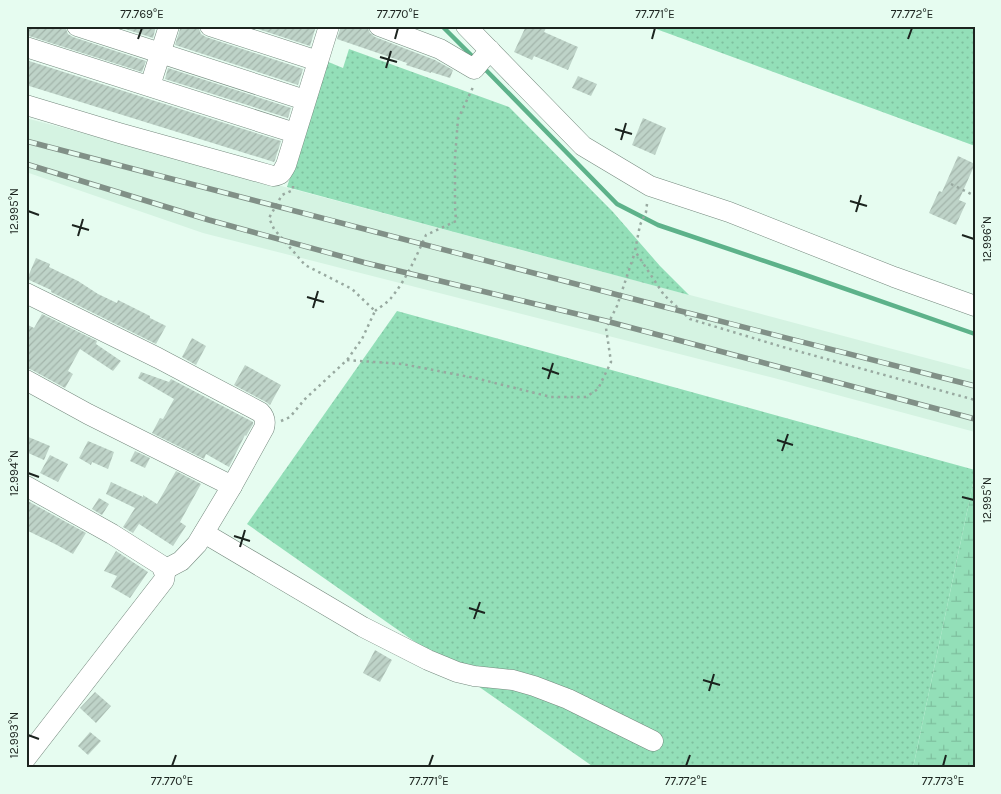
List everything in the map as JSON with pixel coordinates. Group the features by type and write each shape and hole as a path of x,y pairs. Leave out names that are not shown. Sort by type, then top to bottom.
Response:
{"street":[{"path":"77,26 306,100"},
{"path":"150,86 169,26"},
{"path":"210,26 318,61"},
{"path":"26,105 272,176 281,174 286,165 329,26"},
{"path":"379,26 407,32 440,49 480,62 583,146 650,186 729,212 894,277 975,306"},
{"path":"466,26 480,62"},
{"path":"26,47 295,133"},
{"path":"26,293 158,358 260,412 264,416 266,422 264,428 197,544 181,561 164,570"},
{"path":"26,380 88,414 232,486"},
{"path":"26,486 112,534 161,565 165,574 164,580 26,758"},
{"path":"204,533 363,627 428,660 457,672 474,676 513,680 534,686 568,699 652,741"}],"path":[{"path":"264,428 290,417 305,399 347,360 362,339 375,311 390,300 397,290 416,259 426,236 456,221 455,157 458,119 474,84 480,62"},
{"path":"283,169 293,183 293,190 282,194 269,218 274,229 305,265 352,289 375,311"},
{"path":"951,184 975,196"},
{"path":"347,360 402,364 475,378 551,397 586,396 598,389 611,362 606,328 617,306 636,252 640,225 646,212"},
{"path":"636,252 664,295 690,320 783,348 975,400"}],"shaded area":[{"path":"26,118 975,371 975,432 774,378 203,233 26,172"}],"green space":[{"path":"648,26 975,26 975,146"},
{"path":"349,49 509,107 613,212 660,266 689,295 287,187 326,61 343,68"},
{"path":"397,311 975,470 913,768 595,768 247,524"},
{"path":"975,474 975,768 913,768"}],"building":[{"path":"26,26 65,26 68,34 73,37 146,61 142,72 26,35"},
{"path":"116,26 156,26 153,38"},
{"path":"181,26 198,26 201,34 206,37 303,69 298,85 175,45"},
{"path":"249,26 316,26 310,46"},
{"path":"341,26 367,26 370,33 375,37 435,60 453,70 450,78 406,65 407,63 337,39"},
{"path":"526,26 547,26 544,32 578,47 568,70 534,56 532,60 514,52"},
{"path":"26,60 281,141 275,160 274,162 26,85"},
{"path":"168,68 291,108 288,118 165,79"},
{"path":"578,76 597,84 591,96 572,88"},
{"path":"643,118 666,128 655,155 632,145"},
{"path":"958,156 975,164 959,200 966,203 956,225 929,213 939,191 942,192"},
{"path":"36,258 50,264 49,267 78,281 98,294 117,303 118,300 166,326 156,344 27,279"},
{"path":"42,314 97,341 96,344 121,361 113,371 80,349 68,371 73,374 65,388 26,368 26,324 34,328"},
{"path":"192,338 206,346 196,365 182,357"},
{"path":"245,365 281,385 270,405 234,385"},
{"path":"141,372 169,382 171,379 253,422 229,467 206,454 204,459 152,433 160,418 163,419 174,399 138,378"},
{"path":"26,436 50,446 44,460 26,452"},
{"path":"88,441 114,452 108,469 92,462 91,465 79,458"},
{"path":"135,451 150,458 145,468 130,461"},
{"path":"50,455 68,464 58,482 40,473"},
{"path":"176,471 201,484 180,522 186,526 173,546 139,524 133,533 123,527 135,508 106,494 111,482 143,497 143,495 157,504"},
{"path":"99,498 109,504 102,515 92,509"},
{"path":"26,500 86,533 73,554 26,530"},
{"path":"116,551 148,572 130,598 111,587 117,576 104,571"},
{"path":"375,650 392,660 380,682 363,673"},
{"path":"95,692 111,706 96,723 80,708"},
{"path":"90,732 101,741 88,755 78,746"}],"waterway":[{"path":"442,26 475,59"},
{"path":"482,66 617,204 658,225 975,334"}],"railway":[{"path":"26,141 975,386"},
{"path":"26,164 209,220 366,263 606,321 975,419"}]}
